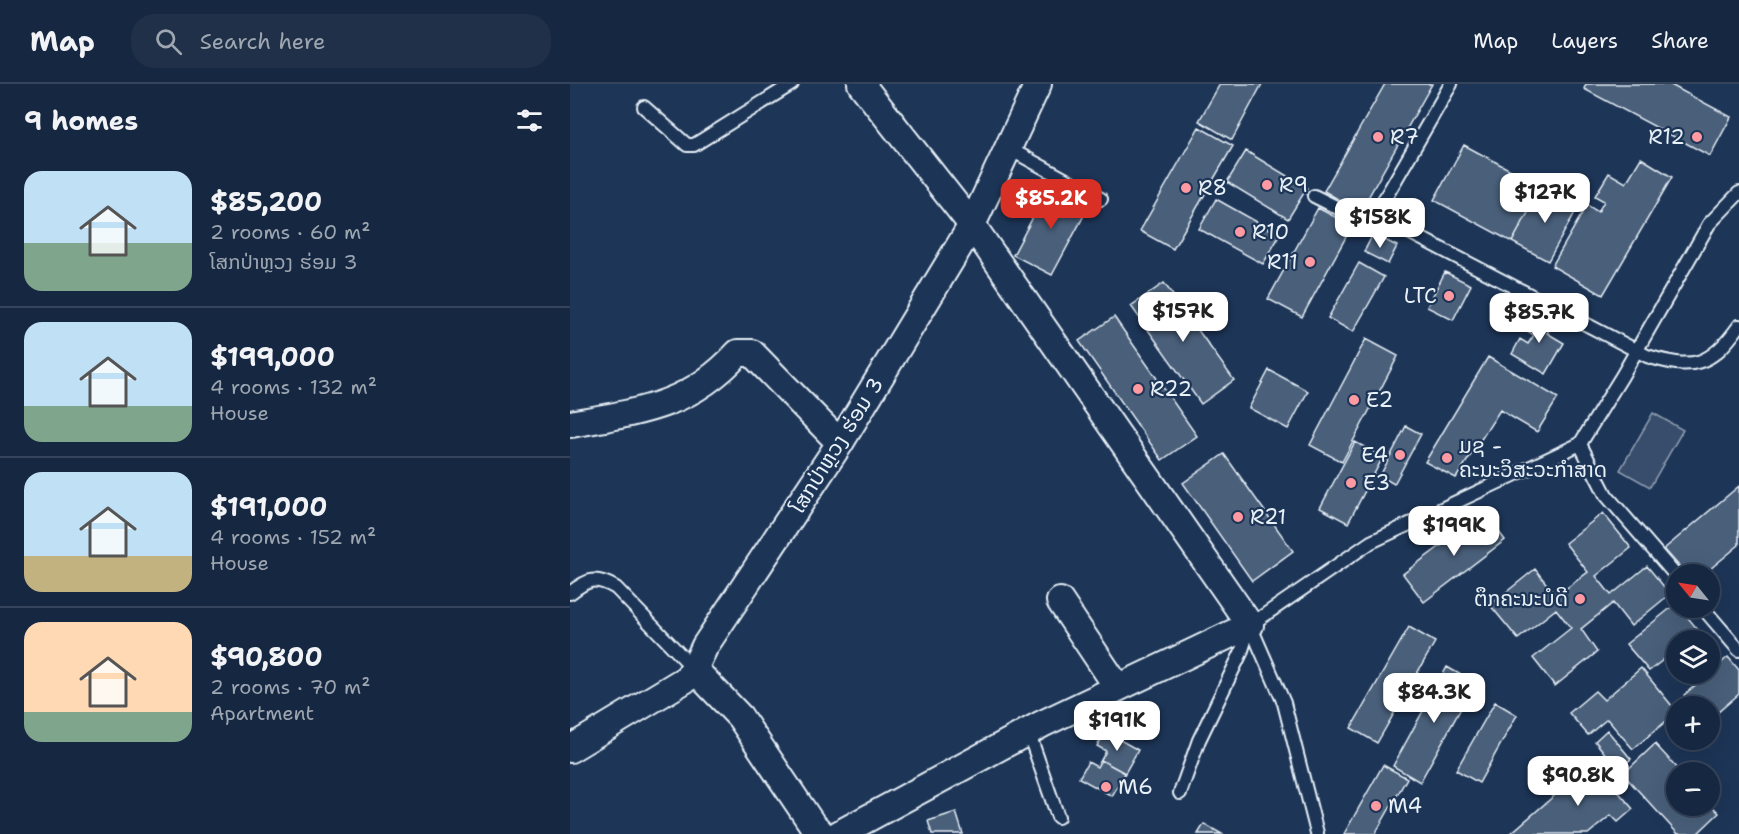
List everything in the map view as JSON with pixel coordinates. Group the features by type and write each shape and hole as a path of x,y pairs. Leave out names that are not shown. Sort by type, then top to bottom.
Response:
{"street":[{"path":"694,669 740,717 823,833 1028,731 1250,625 972,225 861,84"},
{"name":"ໂສກປ່າຫຼວງ ຮ່ອມ 3","path":"570,750 686,679 694,669 705,646 840,443 972,225 1038,84"},
{"path":"570,424 646,411 700,388 722,371 738,353 752,353 840,443"},
{"path":"1060,601 1118,688"}],"lane":[{"path":"644,107 687,145 694,144 792,84"},
{"path":"1374,219 1451,84"},
{"path":"1008,148 1101,199"},
{"path":"1180,793 1199,740 1241,653 1250,625 1371,542 1580,444 1708,224 1739,193"},
{"path":"1314,196 1362,220 1374,219 1400,227 1636,351 1672,364 1690,365 1705,360 1728,340 1739,326"},
{"path":"1580,444 1606,495 1666,564"},
{"path":"570,593 585,582 602,580 615,588 694,669"},
{"path":"1712,618 1739,650"},
{"path":"1250,625 1284,703 1317,833"},
{"path":"1028,731 1058,817"}],"shaded area":[{"path":"1653,413 1683,430 1650,487 1620,470"}],"building":[{"path":"1220,84 1262,84 1232,140 1199,121"},
{"name":"R7","path":"1385,84 1432,84 1360,212 1324,191"},
{"name":"R12","path":"1586,84 1669,84 1731,117 1710,156 1584,89"},
{"name":"R8","path":"1199,127 1233,146 1173,249 1140,231"},
{"path":"1464,145 1542,187 1512,242 1434,200"},
{"name":"R9","path":"1246,151 1307,188 1288,219 1227,182"},
{"path":"1641,158 1672,177 1603,295 1552,266 1587,205 1598,212 1604,201 1595,196 1609,173 1626,183"},
{"path":"1050,185 1089,206 1052,275 1013,255"},
{"path":"1542,187 1578,207 1548,261 1512,242"},
{"name":"R10","path":"1216,199 1280,235 1263,264 1199,229"},
{"name":"R11","path":"1318,208 1352,226 1302,317 1268,299"},
{"path":"1373,234 1397,246 1388,264 1364,252"},
{"path":"1359,263 1384,277 1353,332 1328,318"},
{"name":"LTC","path":"1445,272 1471,285 1453,320 1427,307"},
{"path":"1164,283 1234,380 1201,404 1131,306"},
{"path":"1537,310 1555,321 1547,333 1564,343 1546,374 1512,354 1520,339 1528,344 1534,335 1526,330"},
{"name":"R22","path":"1114,317 1197,436 1162,460 1079,341"},
{"name":"E2","path":"1366,339 1398,356 1342,462 1310,445"},
{"path":"1488,357 1558,398 1537,432 1500,410 1456,478 1425,462"},
{"path":"1269,370 1308,391 1288,429 1249,408"},
{"name":"E4","path":"1406,426 1421,434 1394,484 1380,476"},
{"name":"E3","path":"1355,442 1383,457 1348,523 1320,508"},
{"name":"R21","path":"1224,454 1293,551 1252,581 1183,483"},
{"path":"1739,486 1739,545 1716,564 1677,564 1664,549"},
{"path":"1485,513 1505,540 1424,602 1403,574"},
{"name":"ຕຶກຄະນະບໍດີ","path":"1603,513 1631,548 1596,576 1611,595 1647,566 1666,589 1666,597 1631,626 1613,603 1581,629 1597,652 1555,686 1533,658 1571,628 1556,609 1518,639 1490,605 1535,569 1556,596 1588,572 1565,543"},
{"path":"1666,612 1666,618 1688,618 1698,630 1666,630 1666,658 1649,671 1626,644"},
{"path":"1409,627 1435,642 1377,743 1351,728"},
{"path":"1728,657 1739,670 1739,694 1720,710 1720,696 1684,695 1697,684 1720,684 1720,664"},
{"path":"1447,667 1475,683 1420,782 1393,766"},
{"path":"1641,668 1666,699 1666,721 1633,749 1607,719 1588,735 1569,713 1595,691 1604,700"},
{"path":"1495,702 1517,715 1479,783 1456,770"},
{"path":"1607,730 1631,759 1618,770 1595,741"},
{"path":"1106,732 1138,750 1125,773 1101,760 1106,751 1097,746"},
{"path":"1655,744 1672,762 1666,762 1666,816 1716,816 1697,834 1678,834 1623,774"},
{"name":"M6","path":"1101,760 1125,773 1112,796 1079,778 1088,762 1097,767"},
{"path":"1593,762 1633,809 1618,822 1611,815 1588,834 1510,834"},
{"name":"M4","path":"1383,765 1407,778 1375,834 1344,834"},
{"path":"956,812 963,834 932,834 928,821"},
{"path":"1204,824 1222,834 1198,834"}],"place":[{"name":"R7","path":"1378,137"},
{"name":"R12","path":"1697,137"},
{"name":"R9","path":"1267,185"},
{"name":"R8","path":"1186,188"},
{"name":"R10","path":"1240,232"},
{"name":"R11","path":"1310,262"},
{"name":"LTC","path":"1449,296"},
{"name":"R22","path":"1138,389"},
{"name":"E2","path":"1354,400"},
{"name":"E4","path":"1400,455"},
{"name":"ມຊ - ຄະນະວິສະວະກຳສາດ","path":"1447,458"},
{"name":"E3","path":"1351,483"},
{"name":"R21","path":"1238,517"},
{"name":"ຕຶກຄະນະບໍດີ","path":"1580,599"},
{"name":"M6","path":"1106,787"},
{"name":"M4","path":"1376,806"}]}
